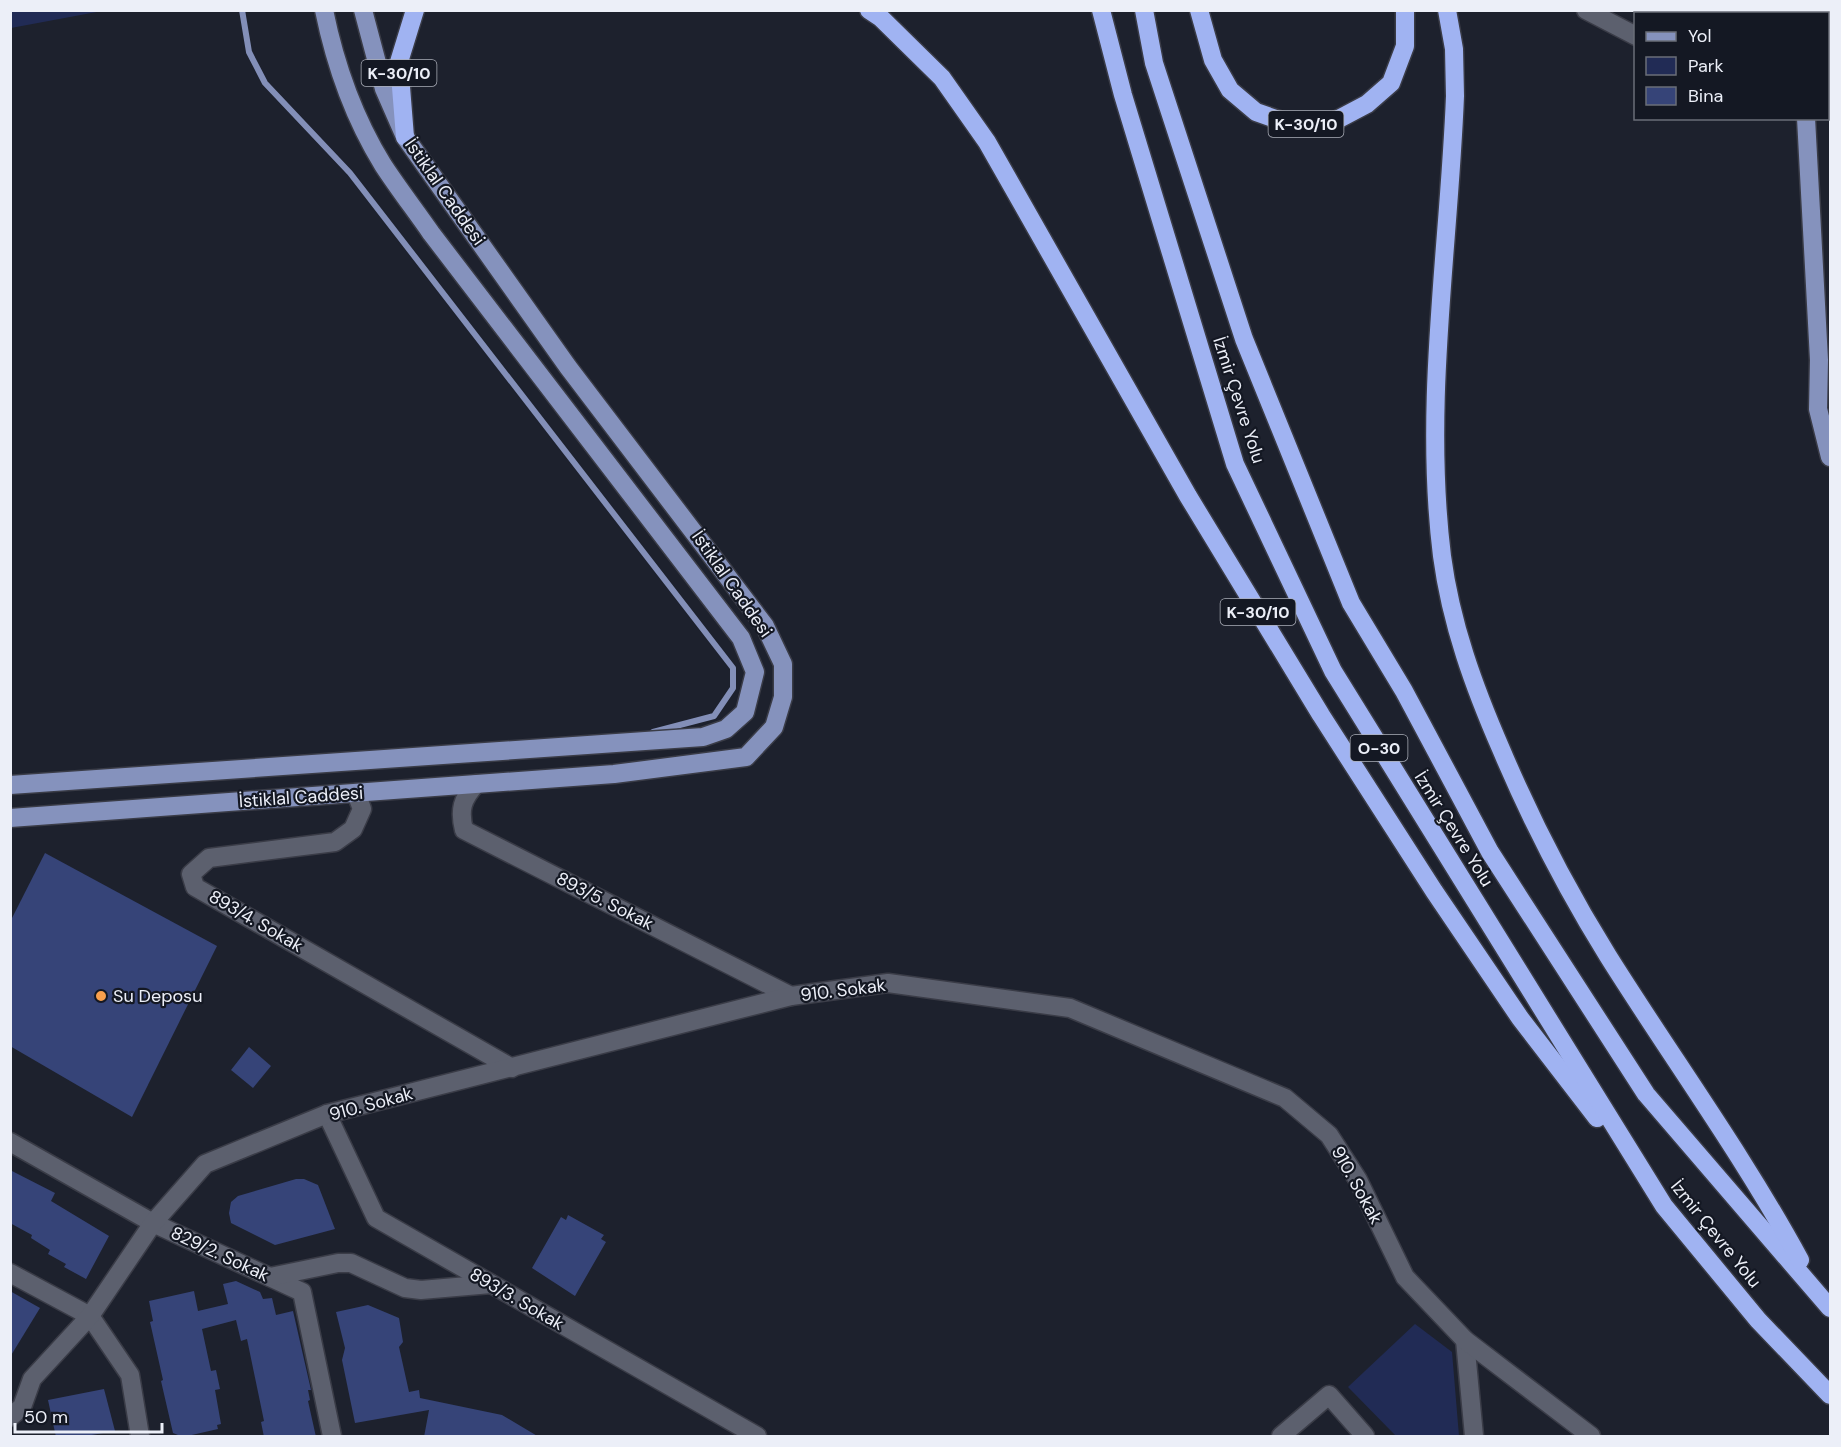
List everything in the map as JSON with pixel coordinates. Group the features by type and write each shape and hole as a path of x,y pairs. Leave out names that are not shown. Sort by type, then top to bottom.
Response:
{"highway":[{"name":"K-30/10","path":"405,137 399,63 415,10"},
{"name":"K-30/10","path":"869,10 881,18 942,78 987,142 1188,496 1334,735 1520,1018 1664,1206"},
{"name":"İzmir Çevre Yolu","path":"1101,10 1126,106 1235,464 1332,671 1664,1206 1758,1320 1830,1395"},
{"name":"İzmir Çevre Yolu","path":"1144,10 1154,63 1244,339 1350,603 1404,691 1490,852 1646,1094 1830,1308"},
{"name":"K-30/10","path":"1200,10 1213,60 1230,90 1256,112 1293,125 1333,122 1367,104 1391,83 1405,46 1405,10"},
{"path":"1447,10 1454,49 1455,96 1434,423 1436,487 1442,557 1453,621 1477,695 1530,817 1606,953 1772,1208 1817,1291"}],"main road":[{"name":"İstiklal Caddesi","path":"10,785 703,737 726,729 745,712 755,672 741,638 559,396 431,233 383,164 355,109 333,57 324,10"},
{"name":"İstiklal Caddesi","path":"10,818 614,774 746,757 774,728 783,697 783,664 765,626 568,366 405,137 384,89 363,10"},
{"path":"1806,120 1819,360 1818,409 1830,457"},
{"path":"1819,360 1830,380"}],"street":[{"path":"1586,10 1634,35"},
{"name":"893/5. Sokak","path":"476,784 466,795 460,813 464,830 791,996"},
{"name":"893/4. Sokak","path":"356,793 362,809 353,829 334,842 209,858 191,874 195,886 512,1068"},
{"name":"910. Sokak","path":"10,1417 22,1407 32,1379 90,1316 153,1223 205,1164 327,1114 791,996 888,983 1023,999 1070,1008 1285,1098 1329,1136 1358,1180 1405,1277 1465,1340 1591,1437"},
{"name":"893/3. Sokak","path":"327,1114 376,1218 757,1437"},
{"name":"829/2. Sokak","path":"10,1142 153,1223 302,1292 332,1437"},
{"path":"270,1277 338,1263 351,1263 405,1288 421,1290 492,1284"},
{"path":"10,1273 90,1316 130,1375 140,1437"},
{"path":"1465,1340 1474,1437"},
{"path":"1281,1437 1329,1395 1365,1437"}],"green space":[{"path":"11,10 102,10 102,11 11,28"},
{"path":"1415,1324 1452,1352 1459,1436 1396,1436 1348,1387"}],"building":[{"name":"Su Deposu","path":"45,853 217,946 132,1117 10,1046 10,922"},
{"path":"249,1047 271,1066 253,1088 231,1070"},
{"path":"10,1170 55,1193 51,1201 109,1236 86,1279 64,1267 66,1264 48,1254 50,1250 31,1238 32,1235 10,1223"},
{"path":"296,1179 304,1179 318,1185 335,1229 275,1245 231,1223 229,1213 231,1202 238,1196"},
{"path":"568,1215 604,1235 601,1239 606,1242 575,1296 532,1268 561,1217 566,1220"},
{"path":"236,1281 260,1292 263,1299 272,1298 276,1315 293,1311 311,1390 308,1390 310,1400 308,1401 316,1437 264,1437 261,1422 264,1421 247,1339 241,1341 236,1320 202,1329 211,1371 216,1370 220,1389 215,1390 221,1424 217,1425 218,1429 183,1437 173,1433 150,1322 153,1321 149,1301 194,1291 198,1311 228,1304 223,1284"},
{"path":"10,1291 40,1308 10,1357"},
{"path":"368,1305 399,1318 403,1342 399,1347 409,1392 419,1390 420,1398 502,1415 539,1437 424,1437 429,1410 355,1423 342,1360 345,1348 336,1312"},
{"path":"104,1389 115,1431 80,1437 56,1437 48,1400"}],"waterway":[{"path":"242,10 249,52 265,83 350,173 733,668 733,688 714,716 653,732"}],"place":[{"name":"Su Deposu","path":"101,996"}]}
